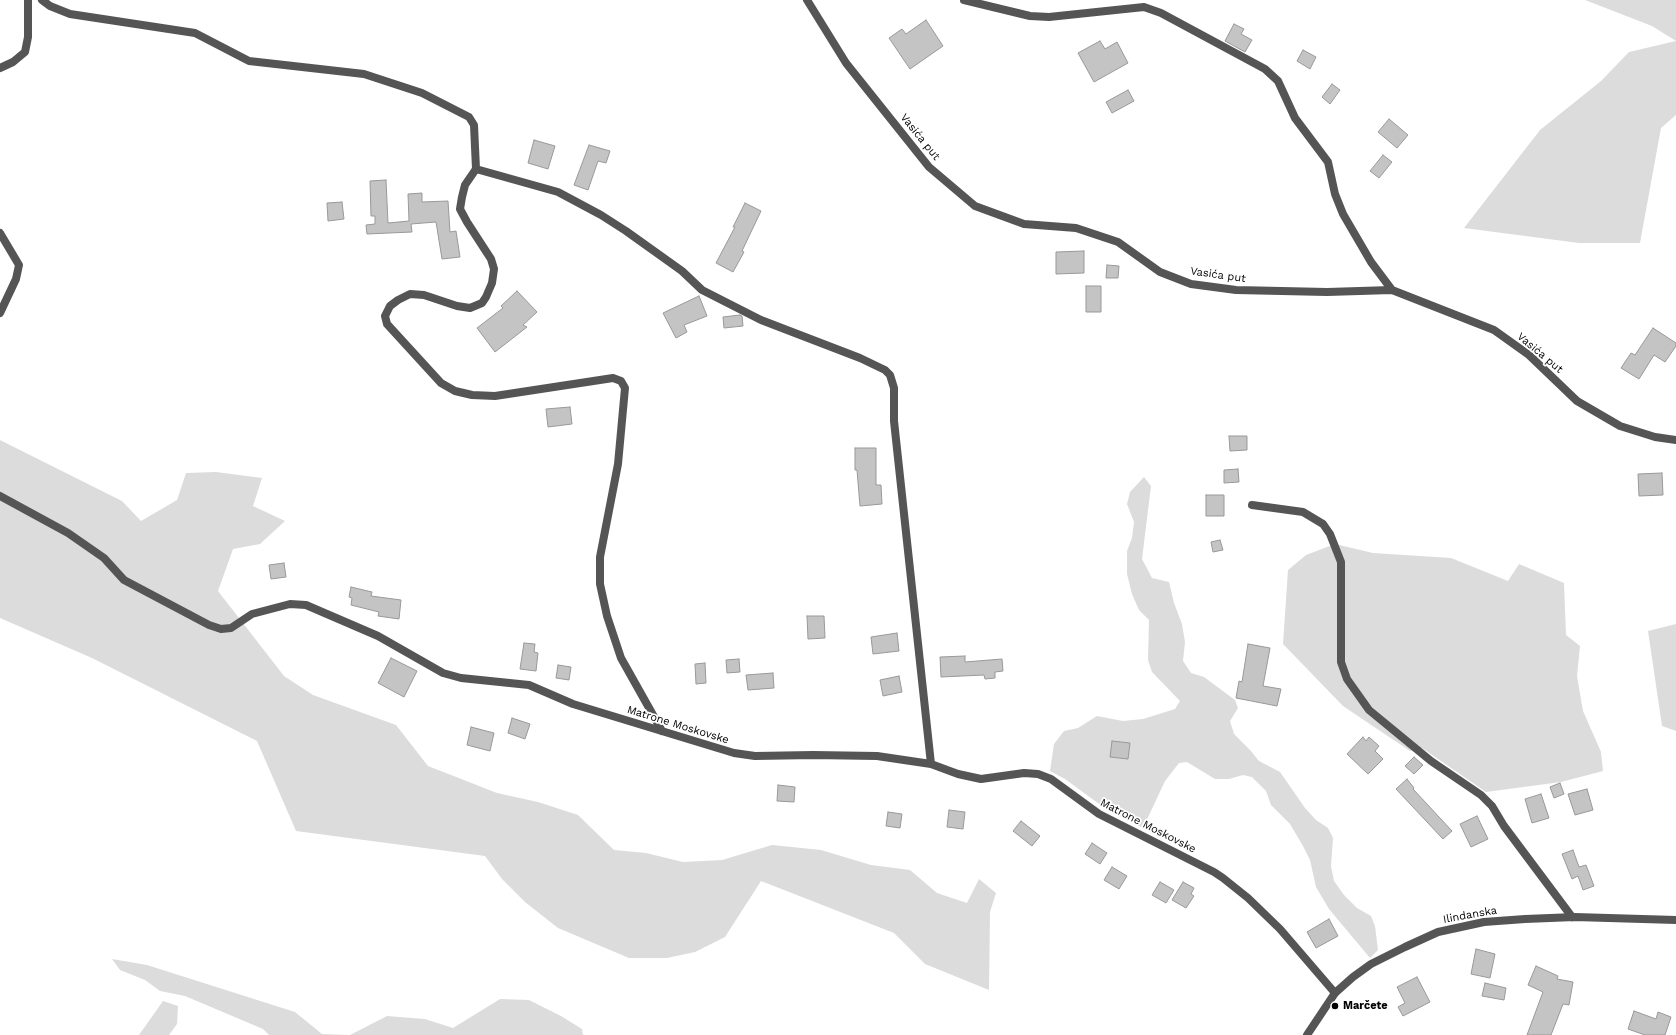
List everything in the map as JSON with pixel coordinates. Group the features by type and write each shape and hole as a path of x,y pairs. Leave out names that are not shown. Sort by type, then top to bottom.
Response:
{"street":[{"path":"0,68 13,62 24,52 28,37 28,0"},
{"path":"42,0 50,6 70,14 195,33 249,61 364,74 422,93 469,118 474,125 476,169 465,185 460,210 491,259 494,269 492,283 482,303 470,308 457,306 424,296 410,294 390,306 385,316 387,324 441,383 455,391 472,395 495,396 613,378 621,381 625,388 618,464 600,557 600,584 607,616 621,658 662,731"},
{"name":"Vasića put","path":"807,0 846,63 929,167 975,206 1024,224 1076,228 1118,242 1160,272 1191,284 1236,290 1327,292 1392,290 1494,330 1529,355 1577,400 1620,426 1655,437 1676,440"},
{"path":"964,0 1030,16 1049,17 1144,7 1161,12 1265,69 1278,81 1295,118 1328,162 1335,194 1343,214 1371,262 1392,290"},
{"path":"476,169 558,192 601,215 626,231 682,271 702,290 761,320 860,358 885,370 890,375 894,388 894,421 931,764"},
{"path":"0,234 19,265 16,280 0,313"},
{"name":"Matrone Moskovske","path":"0,496 68,533 104,558 124,580 209,625 221,629 231,628 252,614 290,604 306,605 378,636 443,673 461,678 530,685 573,704 734,754 755,756 877,756 931,764 958,774 982,779 1024,773 1038,774 1052,779 1099,814 1214,872 1223,878 1248,898 1280,929 1335,993"},
{"path":"1252,506 1304,512 1323,524 1330,534 1341,562 1341,662 1347,679 1369,710 1431,761 1481,795 1492,806 1504,826 1572,917"},
{"name":"Ilindanska","path":"1307,1035 1335,993 1371,964 1405,946 1438,932 1484,922 1572,917 1676,920"}],"shaded area":[{"path":"1585,0 1676,0 1676,41 1652,26"},
{"path":"1676,41 1676,115 1661,128 1640,243 1579,243 1464,228 1540,130 1601,81 1629,52"},
{"path":"0,440 122,501 141,521 177,500 186,473 216,472 262,478 253,506 285,521 260,544 233,549 218,591 284,676 313,695 396,725 428,766 497,793 538,802 578,815 614,850 646,853 683,862 722,860 772,845 821,850 871,865 910,870 937,893 967,903 979,879 996,893 990,912 989,990 925,964 894,933 761,881 725,937 695,952 667,958 629,958 558,928 525,902 502,879 485,856 296,831 257,741 92,658 0,618"},
{"path":"1144,477 1151,486 1142,559 1152,578 1169,582 1174,603 1182,624 1185,642 1183,661 1191,673 1204,677 1235,700 1238,708 1230,721 1234,734 1259,761 1280,772 1305,808 1316,820 1328,828 1333,838 1331,866 1334,881 1344,895 1357,908 1371,916 1375,926 1378,950 1370,958 1329,909 1316,887 1310,860 1303,846 1290,824 1271,805 1266,791 1252,777 1243,775 1229,779 1215,779 1187,762 1179,763 1165,781 1143,828 1106,809 1065,779 1050,771 1054,744 1064,731 1078,728 1097,716 1123,721 1143,719 1175,709 1180,701 1152,672 1148,660 1149,620 1139,610 1132,594 1127,574 1127,551 1132,538 1134,522 1127,504 1130,492"},
{"path":"1335,544 1373,553 1451,558 1508,581 1519,564 1564,583 1566,635 1580,646 1577,676 1583,711 1601,752 1603,771 1561,782 1486,792 1422,748 1410,751 1343,706 1283,644 1288,570 1306,555"},
{"path":"1676,624 1676,731 1662,726 1648,631"},
{"path":"112,959 147,965 295,1012 322,1034 350,1035 269,1035 263,1029 185,996 160,991 145,980 120,970"},
{"path":"500,999 529,1000 561,1016 582,1029 583,1035 350,1035 387,1016 425,1019 453,1028"},
{"path":"163,1001 178,1006 177,1024 169,1035 139,1035"}],"building":[{"path":"926,20 943,46 910,69 889,38 902,29 906,34"},
{"path":"1234,24 1244,29 1241,34 1252,40 1245,52 1225,41"},
{"path":"1100,41 1105,49 1117,42 1128,63 1094,82 1078,53"},
{"path":"1303,50 1316,57 1310,69 1297,61"},
{"path":"1332,84 1340,90 1330,104 1322,97"},
{"path":"1128,90 1134,101 1112,113 1106,102"},
{"path":"1389,119 1408,135 1397,148 1378,132"},
{"path":"534,140 555,146 548,169 528,163"},
{"path":"589,145 610,151 606,163 598,161 588,190 574,185"},
{"path":"1383,155 1392,162 1379,178 1370,171"},
{"path":"386,180 388,223 409,221 408,194 422,193 422,202 448,201 450,232 456,231 460,257 442,259 436,222 411,224 412,232 367,234 366,225 375,224 375,216 371,216 370,181"},
{"path":"342,202 344,219 328,221 327,203"},
{"path":"745,203 761,211 742,251 744,252 733,272 716,263 735,227 733,227"},
{"path":"1084,251 1084,273 1056,274 1056,252"},
{"path":"1107,265 1119,266 1118,278 1106,278"},
{"path":"1086,286 1101,286 1101,312 1086,312"},
{"path":"517,291 537,312 523,325 527,327 495,352 477,328 503,308 501,306"},
{"path":"699,296 707,316 684,325 687,332 676,338 663,313"},
{"path":"742,316 743,326 724,328 723,317"},
{"path":"1653,328 1676,343 1676,346 1665,362 1654,355 1639,379 1621,368 1631,353 1635,355"},
{"path":"570,407 572,424 548,427 546,409"},
{"path":"1229,436 1247,436 1247,450 1230,451"},
{"path":"855,448 876,448 876,485 881,485 882,504 860,506 857,470 855,470"},
{"path":"1238,469 1239,482 1224,483 1224,470"},
{"path":"1662,473 1663,495 1639,496 1638,474"},
{"path":"1206,495 1224,495 1224,516 1206,516"},
{"path":"1220,540 1223,550 1213,552 1211,542"},
{"path":"284,563 286,577 271,579 269,565"},
{"path":"351,587 372,592 371,596 401,600 399,619 378,616 379,612 351,605 352,598 349,597"},
{"path":"807,616 824,616 825,638 808,639"},
{"path":"897,633 899,651 873,654 871,637"},
{"path":"524,643 535,644 534,652 538,653 536,671 520,669"},
{"path":"1248,644 1270,648 1263,686 1281,689 1277,706 1236,698 1239,681 1242,682"},
{"path":"965,656 965,662 1002,659 1003,671 995,672 995,678 985,679 984,675 941,677 940,657"},
{"path":"391,658 417,671 404,697 378,683"},
{"path":"739,659 740,672 727,673 726,660"},
{"path":"705,663 706,683 696,684 695,664"},
{"path":"558,665 571,667 569,680 556,678"},
{"path":"773,673 774,688 748,690 746,675"},
{"path":"899,676 902,692 883,696 880,680"},
{"path":"512,718 530,724 525,739 508,733"},
{"path":"471,727 494,733 490,751 467,745"},
{"path":"1363,737 1366,741 1369,737 1379,746 1375,751 1383,759 1368,774 1347,754"},
{"path":"1112,741 1130,743 1128,759 1110,757"},
{"path":"1414,757 1423,765 1414,774 1405,766"},
{"path":"1407,779 1414,788 1413,789 1452,831 1443,839 1396,789"},
{"path":"1560,783 1564,794 1554,798 1550,787"},
{"path":"778,785 795,787 794,802 777,801"},
{"path":"1587,789 1593,810 1575,815 1568,794"},
{"path":"1541,794 1549,818 1532,823 1525,799"},
{"path":"949,810 965,812 963,829 947,827"},
{"path":"888,812 902,814 900,828 886,826"},
{"path":"1477,816 1488,839 1471,847 1460,824"},
{"path":"1021,821 1040,836 1032,846 1013,831"},
{"path":"1092,843 1107,853 1100,864 1085,854"},
{"path":"1573,850 1579,867 1586,865 1594,886 1583,890 1578,876 1572,879 1562,854"},
{"path":"1112,867 1127,876 1119,889 1104,880"},
{"path":"1160,882 1174,890 1166,903 1152,895"},
{"path":"1183,882 1194,888 1191,894 1194,896 1186,908 1172,900"},
{"path":"1329,919 1338,936 1316,948 1307,932"},
{"path":"1476,949 1495,954 1490,978 1471,974"},
{"path":"1536,966 1558,976 1557,979 1573,982 1569,1005 1563,1004 1551,1035 1527,1035 1543,992 1528,985"},
{"path":"1417,977 1430,1002 1403,1016 1398,1007 1405,1003 1397,987"},
{"path":"1485,983 1506,988 1504,1000 1482,996"},
{"path":"1634,1011 1656,1019 1658,1012 1671,1017 1665,1035 1645,1035 1628,1029"}],"place":[{"name":"Marčete","path":"1335,1006"}]}
